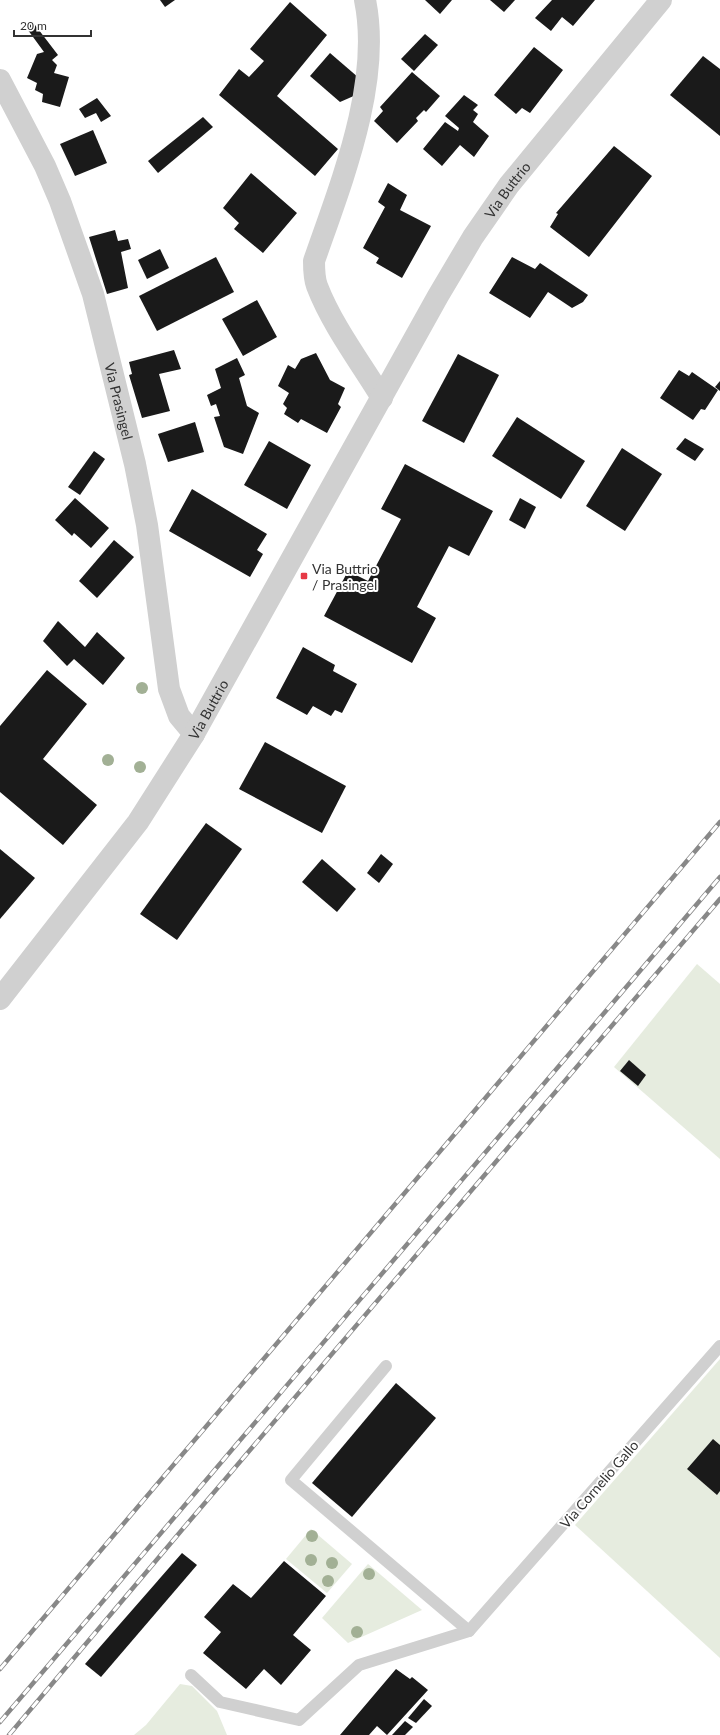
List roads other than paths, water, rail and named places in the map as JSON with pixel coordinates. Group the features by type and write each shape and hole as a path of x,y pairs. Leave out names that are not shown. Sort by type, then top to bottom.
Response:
{"street":[{"path":"365,0 369,32 369,60 366,86 346,164 314,261 314,272 317,285 332,317 382,398"},
{"name":"Via Buttrio","path":"0,999 138,822 194,734 473,237 509,185 661,0"},
{"name":"Via Prasingel","path":"0,80 45,166 60,201 93,294 135,464 147,525 169,690 179,716 194,734"}],"lane":[{"name":"Via Cornelio Gallo","path":"473,1626 720,1346"},
{"path":"386,1366 291,1480 473,1626"},
{"path":"191,1675 220,1702 300,1720 359,1665 473,1626"}],"railway":[{"path":"0,1669 720,822"},
{"path":"0,1722 720,877"},
{"path":"9,1735 720,899"}],"place":[{"name":"Via Buttrio / Prasingel","path":"304,576"}]}
